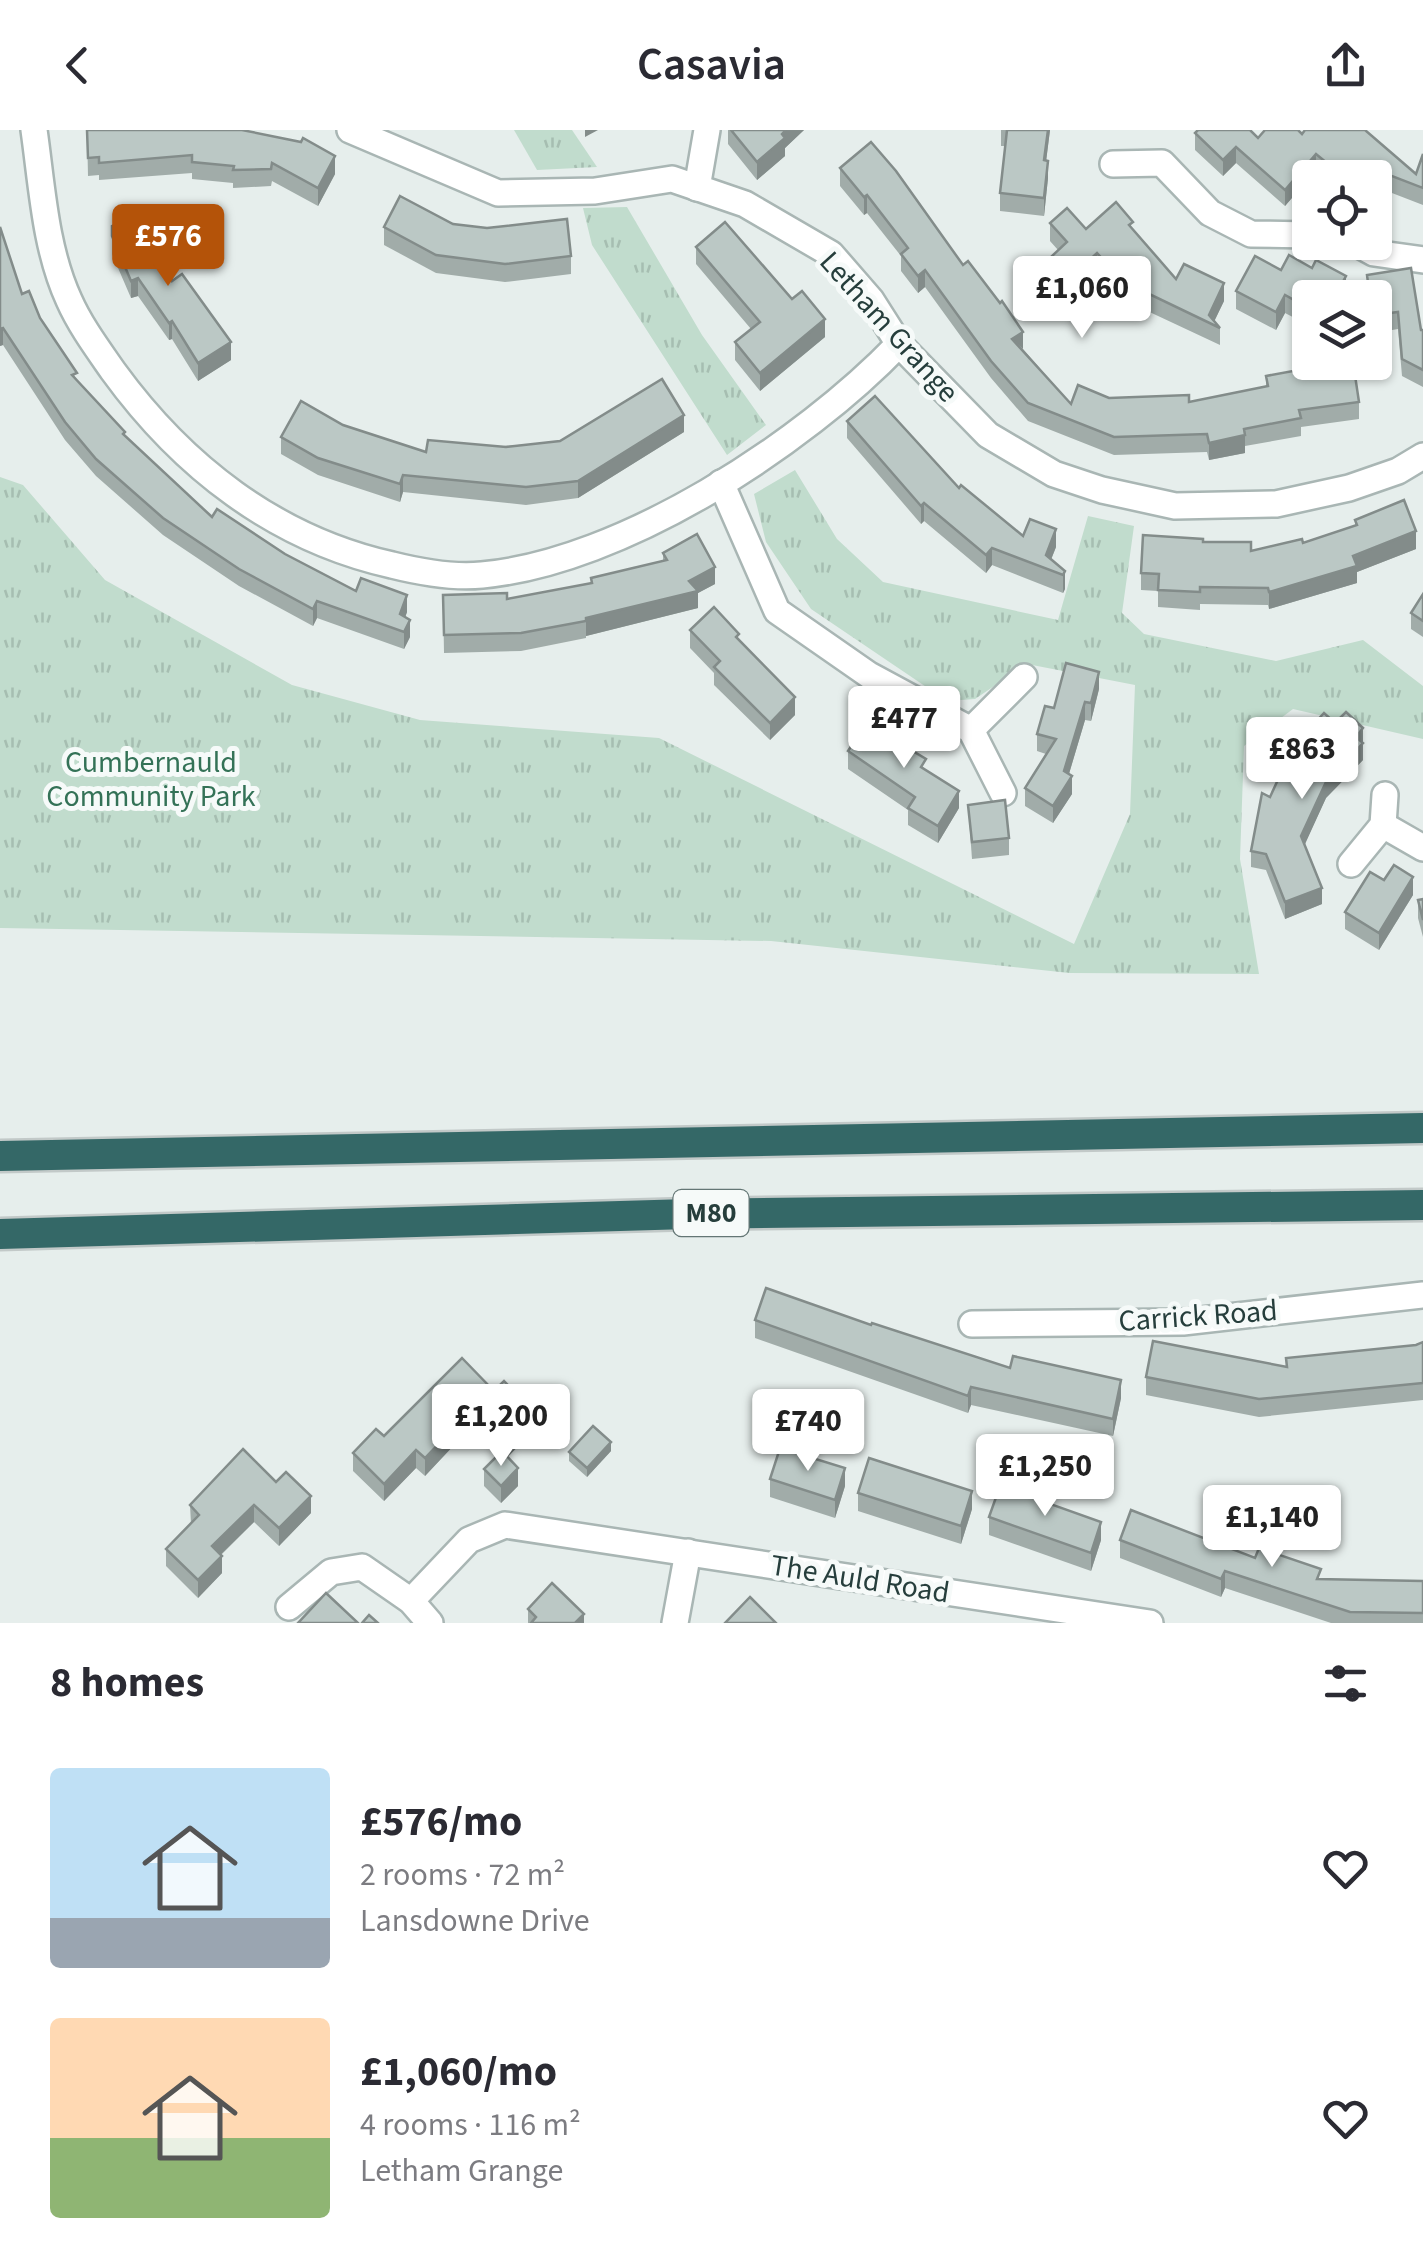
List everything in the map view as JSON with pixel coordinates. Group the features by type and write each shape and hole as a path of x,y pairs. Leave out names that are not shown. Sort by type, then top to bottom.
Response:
{"highway":[{"path":"0,1156 1423,1128"},
{"name":"M80","path":"0,1234 688,1214 1423,1204"}],"street":[{"path":"34,130 56,267 89,337 131,396 176,448 256,510 320,542 375,562 420,572 478,576 517,570 622,536 756,462 874,371 899,344"},
{"name":"Letham Grange","path":"350,130 498,193 595,191 672,179 745,204 831,254 871,300 899,344 988,435 1054,474 1102,490 1175,506 1276,504 1349,488 1398,471 1423,457"},
{"path":"697,188 707,130"},
{"path":"1113,164 1162,164 1210,214 1251,234 1292,235"},
{"path":"1392,256 1423,260"},
{"path":"721,483 777,610 869,676 971,730 1003,793"},
{"path":"971,730 1024,677"},
{"path":"1351,864 1383,826 1385,795"},
{"path":"1383,826 1423,848"},
{"name":"Carrick Road","path":"972,1324 1184,1322 1423,1295"},
{"name":"The Auld Road","path":"411,1601 469,1540 505,1525 1150,1623"},
{"path":"675,1623 688,1552"},
{"path":"289,1607 331,1572 362,1567 411,1601 430,1623"}],"green space":[{"path":"514,130 572,130 597,167 537,170"},
{"path":"627,207 702,335 766,425 727,455 592,245 583,208"},
{"name":"Cumbernauld Community Park","path":"795,470 837,539 883,582 1058,620 1088,516 1134,526 1122,613 1144,634 1276,661 1363,640 1423,686 1423,739 1293,709 1244,746 1240,859 1259,974 1069,973 771,941 0,928 0,477 23,485 105,580 292,685 420,720 659,738 1074,944 1130,814 1135,685 1027,664 975,699 947,701 811,609 766,542 754,494"}],"building":[{"path":"87,130 242,130 301,142 303,138 335,156 318,188 272,163 271,169 233,170 234,166 192,162 192,155 99,163 99,157 88,158"},
{"path":"731,130 786,130 782,134 785,138 757,162"},
{"path":"1007,130 1048,130 1044,198 1000,193"},
{"path":"1250,130 1258,138 1265,130 1298,130 1302,134 1305,130 1365,130 1416,174 1423,154 1423,188 1392,176 1392,160 1323,160 1316,154 1311,160 1292,160 1292,182 1285,190 1236,147 1223,160 1195,133"},
{"path":"871,142 963,265 968,261 1002,301 1023,332 1012,339 1071,404 1078,385 1109,398 1189,395 1189,402 1268,386 1266,376 1292,371 1292,380 1356,380 1359,402 1299,410 1301,418 1244,429 1245,435 1209,443 1207,434 1114,437 1028,403 991,361 925,270 918,276 901,254 908,248 867,195 864,197 840,168"},
{"path":"400,196 453,224 487,228 567,219 571,256 505,264 436,255 384,227"},
{"path":"1116,202 1133,222 1129,225 1176,279 1184,264 1224,283 1209,315 1220,328 1141,290 1135,295 1097,253 1071,277 1052,256 1067,242 1050,223 1067,208 1086,229"},
{"path":"142,213 172,281 182,274 231,342 198,363 138,278 131,281 112,236 112,226"},
{"path":"725,222 792,299 802,291 825,319 760,373 735,342 760,322 696,247"},
{"path":"0,227 22,294 29,291 40,318 77,373 72,375 123,434 212,517 217,509 285,554 356,591 361,578 407,595 400,614 410,620 404,632 317,601 313,609 239,569 163,518 96,459 65,422 3,328 0,329"},
{"path":"1289,255 1312,268 1316,260 1346,276 1344,280 1292,280 1292,299 1285,295 1276,312 1236,291 1255,256 1281,270"},
{"path":"1411,268 1423,330 1423,370 1402,359 1398,312 1392,313 1392,280 1368,280 1367,275"},
{"path":"662,379 684,415 578,481 526,487 403,475 400,484 318,458 281,437 301,401 343,425 426,452 428,440 506,447 560,441"},
{"path":"875,396 959,488 961,485 1023,536 1030,519 1056,529 1046,555 1065,571 1063,575 992,548 986,555 924,503 921,506 847,421"},
{"path":"1404,500 1416,531 1353,556 1357,566 1269,592 1268,588 1158,590 1159,574 1141,573 1143,535 1203,542 1251,542 1251,551 1302,539 1303,543 1357,525 1355,520"},
{"path":"697,534 715,567 689,581 698,591 586,621 521,633 444,635 443,595 507,593 507,599 592,583 591,578 667,560 663,553"},
{"path":"1423,594 1423,621 1411,613"},
{"path":"714,607 739,634 736,637 795,697 770,723 714,667 720,661 690,630"},
{"path":"1066,663 1099,672 1091,703 1085,702 1064,771 1072,776 1053,806 1025,788 1056,739 1037,734 1045,706 1054,708"},
{"path":"1346,712 1363,728 1356,737 1363,743 1326,782 1301,836 1322,888 1285,902 1266,854 1251,851 1262,793 1270,797 1293,747 1324,713 1335,723"},
{"path":"871,717 890,729 886,735 926,759 921,767 959,791 938,826 908,808 915,797 848,751"},
{"path":"1005,800 1009,838 972,842 968,805"},
{"path":"1394,865 1413,877 1379,933 1345,912 1370,872 1384,880"},
{"path":"766,1288 1010,1368 1013,1356 1121,1380 1113,1419 971,1387 968,1396 755,1320"},
{"path":"1153,1341 1287,1367 1286,1358 1423,1342 1423,1383 1259,1399 1146,1377"},
{"path":"462,1358 494,1391 504,1381 534,1413 503,1444 470,1411 425,1458 416,1450 384,1484 353,1453 376,1429 384,1436"},
{"path":"593,1426 611,1442 587,1468 569,1452"},
{"path":"780,1448 845,1468 835,1500 770,1479"},
{"path":"243,1449 276,1482 286,1472 311,1496 279,1528 254,1505 212,1546 222,1556 198,1580 166,1549 199,1515 190,1505"},
{"path":"502,1451 518,1468 501,1486 484,1469"},
{"path":"869,1458 972,1491 961,1526 858,1493"},
{"path":"1000,1486 1101,1522 1091,1553 989,1517"},
{"path":"1131,1510 1255,1558 1259,1548 1321,1569 1317,1579 1423,1581 1423,1613 1350,1612 1225,1571 1221,1579 1120,1540"},
{"path":"552,1583 584,1614 575,1623 531,1623 536,1617 528,1609"},
{"path":"326,1593 358,1623 298,1623"},
{"path":"750,1597 776,1623 725,1623"},
{"path":"369,1615 378,1623 362,1623"}]}
